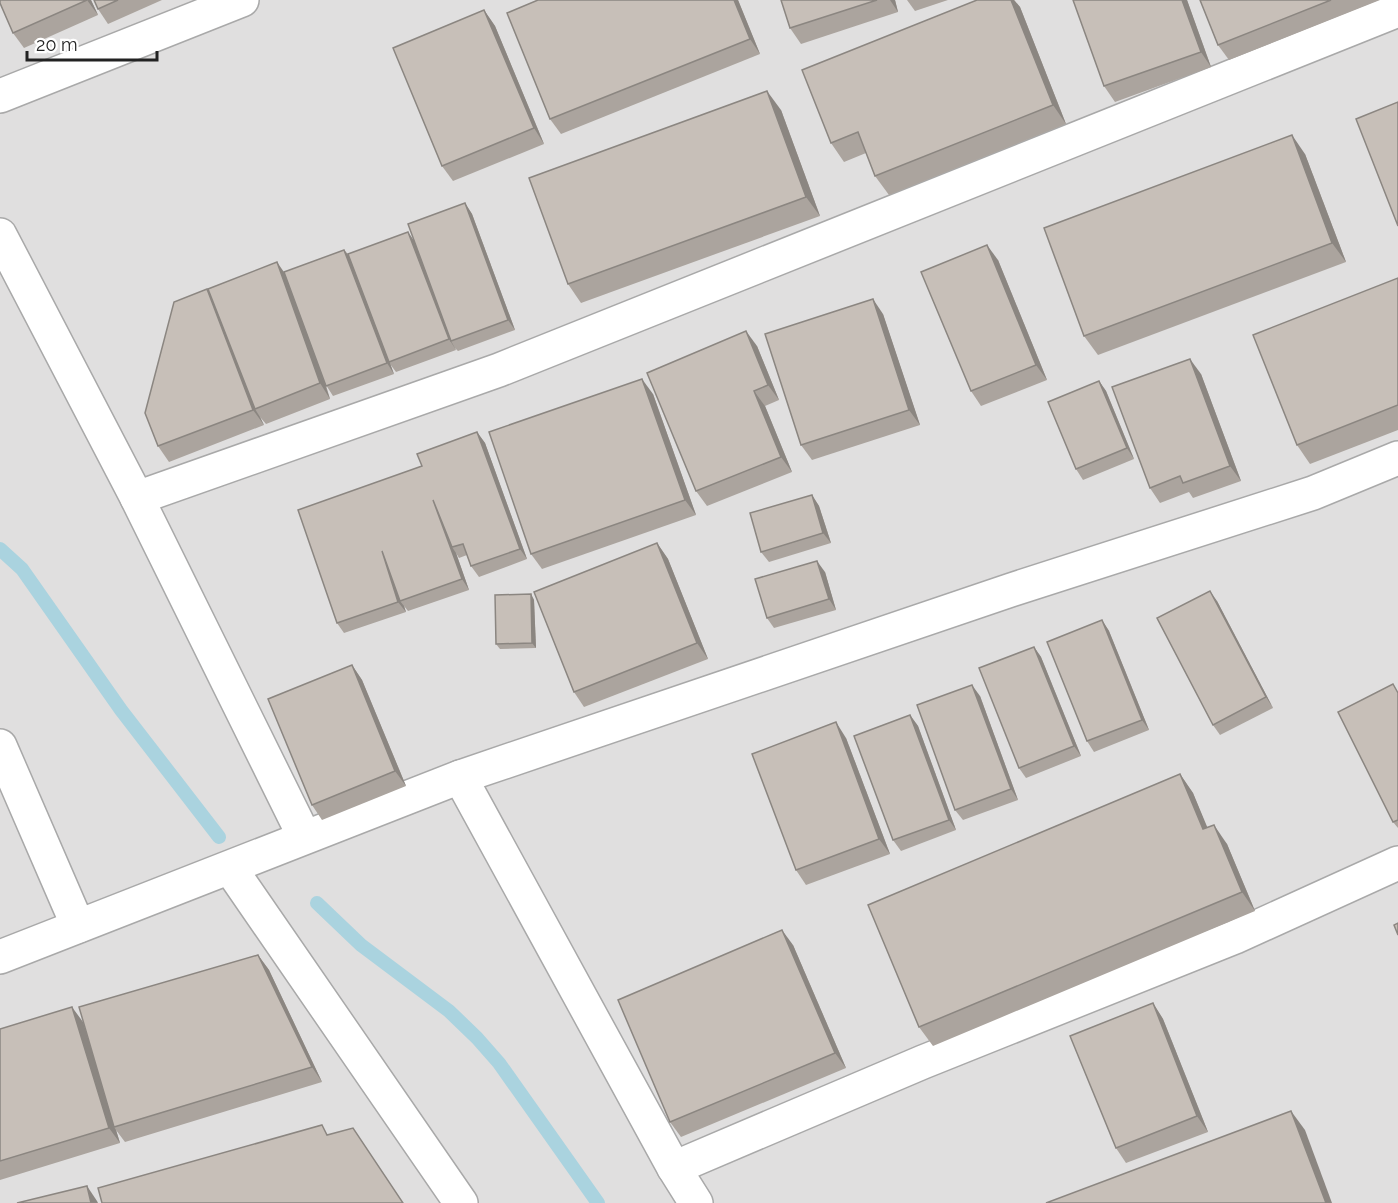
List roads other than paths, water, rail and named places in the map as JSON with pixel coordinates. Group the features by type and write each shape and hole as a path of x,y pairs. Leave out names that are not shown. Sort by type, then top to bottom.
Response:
{"street":[{"path":"0,96 242,0"},
{"path":"137,498 499,370 1398,10"},
{"path":"0,235 137,498 304,836"},
{"path":"0,957 230,868 304,836 460,777 1011,591 1313,493 1398,458"},
{"path":"0,746 78,926"},
{"path":"460,777 674,1168 696,1203"},
{"path":"674,1168 923,1062 1234,937 1398,863"},
{"path":"230,868 461,1203"}],"waterway":[{"path":"0,549 22,569 121,710 219,837"},
{"path":"317,903 361,945 449,1011 477,1038 499,1063 598,1203"}]}
